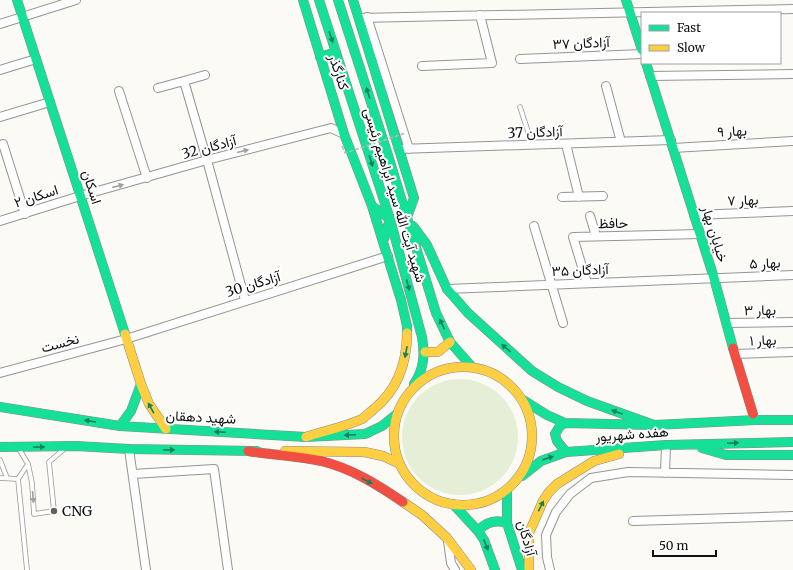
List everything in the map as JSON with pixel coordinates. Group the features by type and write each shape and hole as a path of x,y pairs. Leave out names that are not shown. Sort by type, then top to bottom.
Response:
{"main road":[{"name":"اسکان","path":"17,0 140,384 149,404 166,429"},
{"name":"کنارگذر","path":"303,0 344,134 372,206 388,256 407,326 407,349 401,370 394,387 380,404 363,418 306,437"},
{"name":"شهید آیت الله سید ابراهیم رئیسی","path":"319,0 390,219 425,352 420,374 406,396"},
{"name":"شهید آیت الله سید ابراهیم رئیسی","path":"338,0 436,313 450,342 472,367"},
{"path":"353,0 363,17 414,198 407,217 427,245 448,289 468,313 532,371 558,387 588,401 654,425"},
{"path":"626,0 641,47"},
{"path":"320,57 336,52"},
{"name":"خیابان بهار","path":"646,64 714,278 734,354 754,417"},
{"path":"372,206 390,219 383,242"},
{"path":"425,352 438,352 450,342"},
{"path":"453,367 472,367 492,372 509,384 523,400 531,419 533,436 530,454 524,470 507,490 490,500 472,504 453,504 431,497 413,483 400,464 395,448 394,437 397,414 406,396 418,382 434,372 453,367"},
{"path":"120,426 130,415 136,402 140,384"},
{"name":"هفده شهریور","path":"523,400 547,415 565,423 654,425 698,423 754,417"},
{"name":"شهید دهقان","path":"0,407 120,426 306,437 366,434 382,426 397,414"},
{"path":"754,417 793,414"},
{"path":"754,417 793,420"},
{"path":"565,423 560,425 555,439 558,445 566,452"},
{"path":"366,434 370,438 369,446"},
{"name":"هفده شهریور","path":"516,481 541,461 566,452 666,445 793,442"},
{"path":"691,445 726,455 793,454"},
{"path":"0,447 76,446 129,449 248,451 369,446 383,456 400,464"},
{"path":"529,570 529,534 542,501 549,492 557,484 594,462 642,447"},
{"path":"248,451 322,462 346,470 402,501 447,538 471,570"},
{"name":"آزادگان","path":"507,490 507,523 522,570"},
{"path":"453,504 478,531 484,540 494,570"},
{"path":"478,531 490,521 499,520 507,523"}],"street":[{"path":"0,24 76,0"},
{"path":"410,149 363,17 793,9"},
{"path":"422,66 492,63 480,15"},
{"name":"آزادگان ۳۷","path":"520,59 641,54"},
{"path":"0,70 36,59"},
{"path":"650,76 793,74"},
{"path":"158,88 205,75"},
{"path":"184,81 245,300"},
{"path":"606,86 621,142"},
{"path":"119,91 147,178"},
{"path":"0,117 50,102"},
{"name":"آزادگان 32","path":"80,196 207,160 331,128 344,134"},
{"name":"بهار ۹","path":"672,144 793,141"},
{"name":"آزادگان 37","path":"399,149 621,142 672,144"},
{"path":"3,144 25,214"},
{"path":"566,144 579,197"},
{"name":"اسکان ۲","path":"0,221 80,196"},
{"path":"562,197 603,196"},
{"name":"بهار ۷","path":"694,215 793,211"},
{"path":"590,216 596,236"},
{"path":"534,226 563,323"},
{"name":"حافظ","path":"586,283 573,237 700,234"},
{"name":"آزادگان 30","path":"126,339 245,300 388,256"},
{"name":"بهار ۵","path":"714,278 793,275"},
{"name":"آزادگان ۳۵","path":"448,289 714,278"},
{"name":"بهار ۳","path":"727,323 793,322"},
{"name":"نخست","path":"0,373 126,339"},
{"name":"بهار ۱","path":"734,354 793,352"},
{"path":"665,473 666,445"},
{"path":"129,449 146,570"},
{"path":"133,474 214,469 228,570"},
{"path":"550,570 547,557 546,536 556,512 570,494 591,478 628,472 793,476"},
{"path":"633,521 793,516"},
{"path":"447,538 451,563 455,570"}],"lane":[{"path":"520,107 532,145"},
{"path":"18,447 28,464 32,482 34,514 54,511 49,462 61,451 76,446"},
{"path":"0,460 8,478"},
{"path":"27,570 18,479 28,464"},
{"path":"0,478 18,479"}],"path":[{"path":"342,146 345,153 406,134"}],"green space":[{"path":"460,379 482,384 501,396 513,415 518,437 513,459 501,478 482,490 460,495 438,490 419,478 407,459 402,437 407,415 419,396 438,384"}],"traffic: fast":[{"path":"17,0 125,334"},
{"path":"303,0 344,134 372,206 383,242"},
{"path":"319,0 390,219 422,337 423,362 420,373 414,384"},
{"path":"338,0 387,152 436,313 450,342 472,367"},
{"path":"353,0 414,198 407,217"},
{"path":"626,0 641,47"},
{"path":"320,57 336,52"},
{"path":"646,64 714,278 733,348"},
{"path":"372,206 390,219 383,242 401,300 407,326 407,333"},
{"path":"413,226 427,245 447,289 468,313 532,371 558,387 587,401 654,425"},
{"path":"120,426 131,411 141,384"},
{"path":"523,400 547,415 565,423 654,425 756,420 793,420"},
{"path":"0,407 120,426 306,437 365,434 382,426 397,414"},
{"path":"565,423 560,426 555,434 557,441 566,452"},
{"path":"522,476 541,461 566,452 666,445 793,442"},
{"path":"0,447 76,446 129,449 257,451"},
{"path":"702,448 726,455 793,455"},
{"path":"507,490 507,523 522,570"},
{"path":"453,504 478,531 484,540 495,570"},
{"path":"478,531 484,525 491,522 499,521 507,523"}],"traffic: slow":[{"path":"306,437 362,419 382,402 395,385 403,365 407,344 407,333"},
{"path":"125,334 149,404 166,429"},
{"path":"425,352 438,352 450,342"},
{"path":"456,367 470,367 496,375 512,387 524,403 527,410 531,423 532,436 531,449 527,462 524,469 512,485 496,497 489,500 470,505 456,505 430,497 414,485 402,469 399,462 394,443 394,429 402,403 414,387 430,375 437,372 456,367"},
{"path":"285,451 364,452 383,456 400,464"},
{"path":"529,570 529,533 543,501 549,492 557,484 594,461 619,454"},
{"path":"403,502 422,515 447,538 471,570"}],"traffic: jam":[{"path":"733,348 753,414"},
{"path":"248,451 312,459 332,464 364,478 403,502"}],"place":[{"name":"CNG","path":"54,511"}]}
